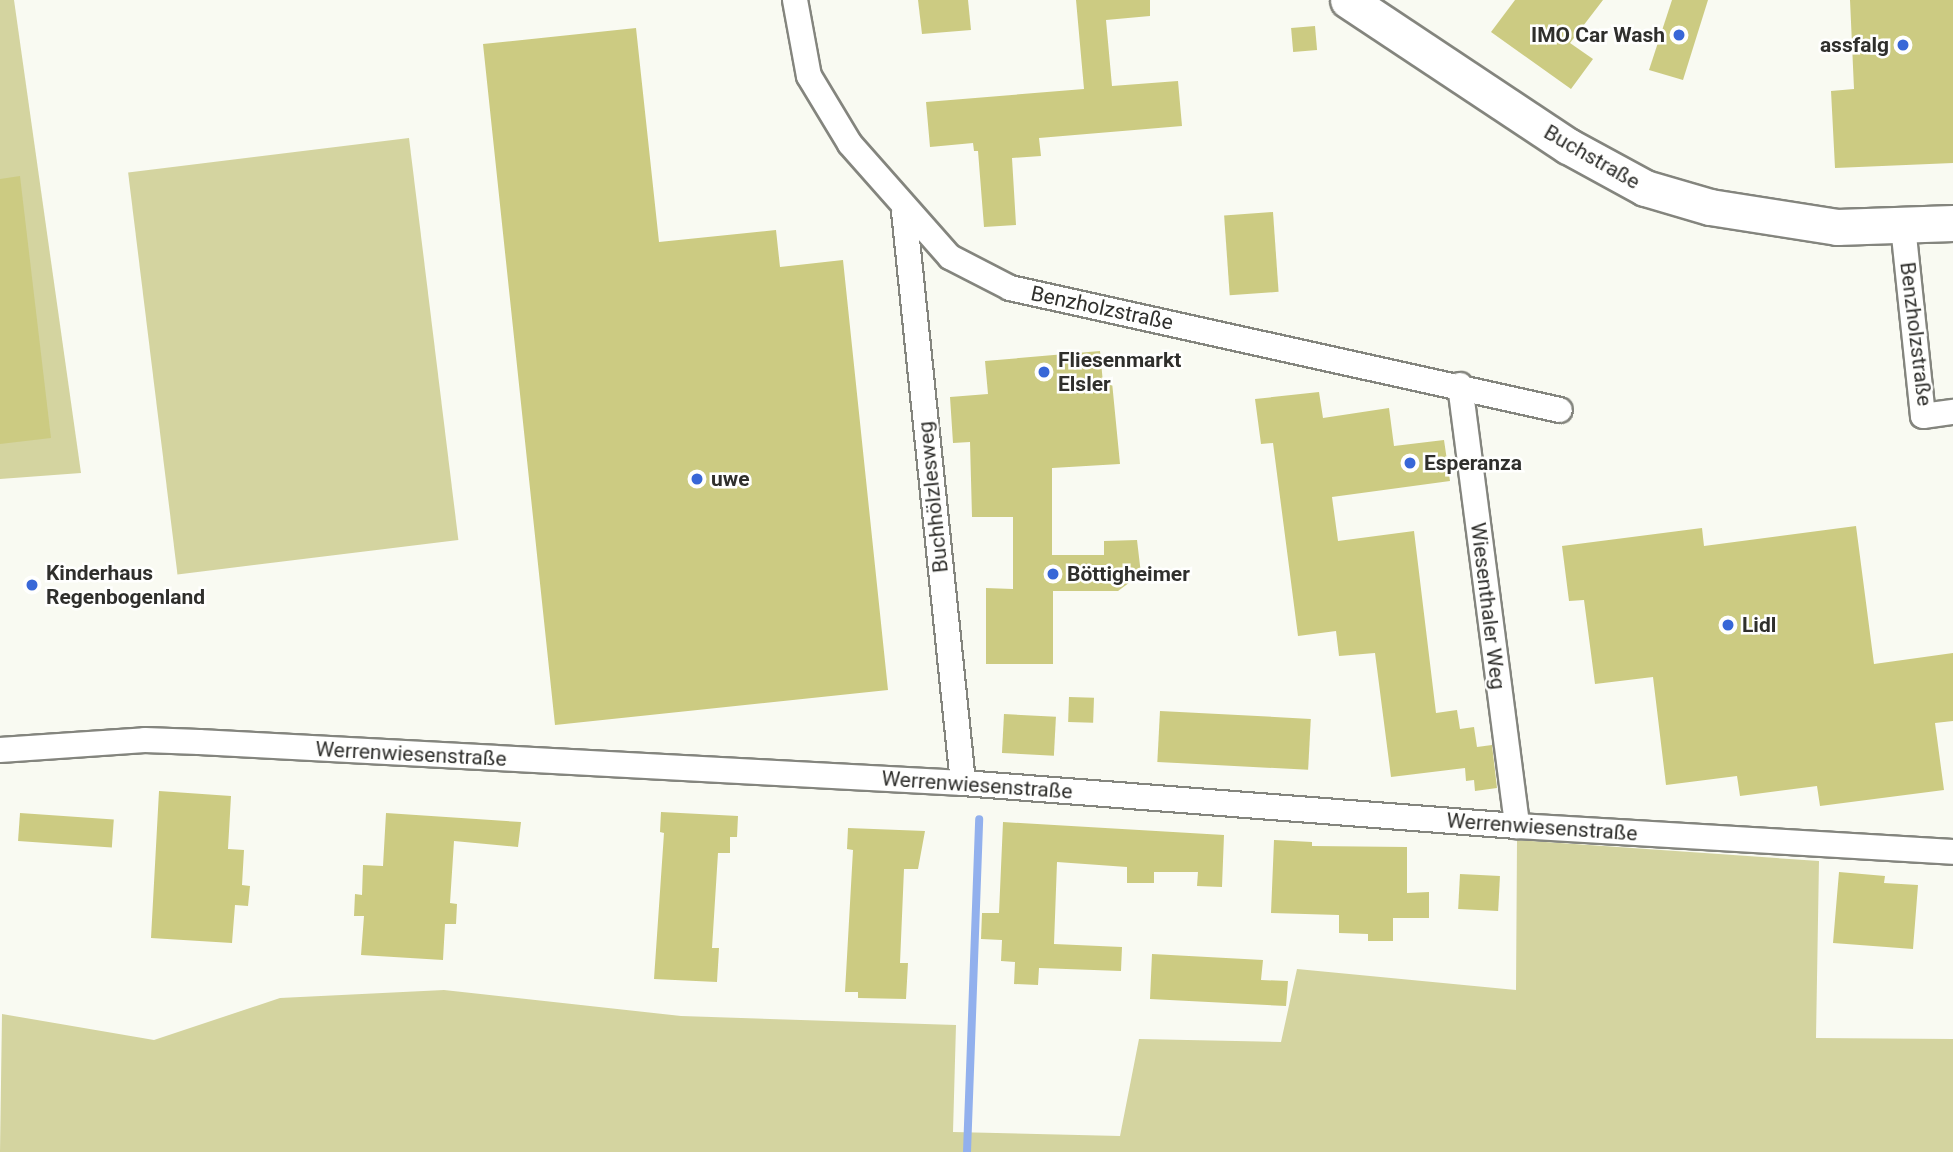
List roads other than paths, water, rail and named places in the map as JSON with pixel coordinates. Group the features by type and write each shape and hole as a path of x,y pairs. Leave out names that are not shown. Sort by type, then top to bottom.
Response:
{"street":[{"name":"Benzholzstraße","path":"795,0 809,76 850,145 904,211 950,257 1010,288 1460,385 1560,410"},
{"name":"Buchstraße","path":"1348,0 1568,146 1645,188 1710,207 1837,227 1953,223"},
{"name":"Buchhölzlesweg","path":"904,211 963,783"},
{"name":"Benzholzstraße","path":"1903,226 1923,416 1953,412"},
{"name":"Wiesenthaler Weg","path":"1460,385 1517,826"},
{"name":"Werrenwiesenstraße","path":"0,750 145,740 963,783 1517,826 1953,852"}],"waterway":[{"path":"967,1152 979,819"}],"place":[{"name":"IMO Car Wash","path":"1679,35"},
{"name":"assfalg","path":"1903,45"},
{"name":"Fliesenmarkt Elsler","path":"1044,372"},
{"name":"Esperanza","path":"1410,463"},
{"name":"uwe","path":"697,479"},
{"name":"Böttigheimer","path":"1053,574"},
{"name":"Kinderhaus Regenbogenland","path":"32,585"},
{"name":"Lidl","path":"1728,625"}]}
